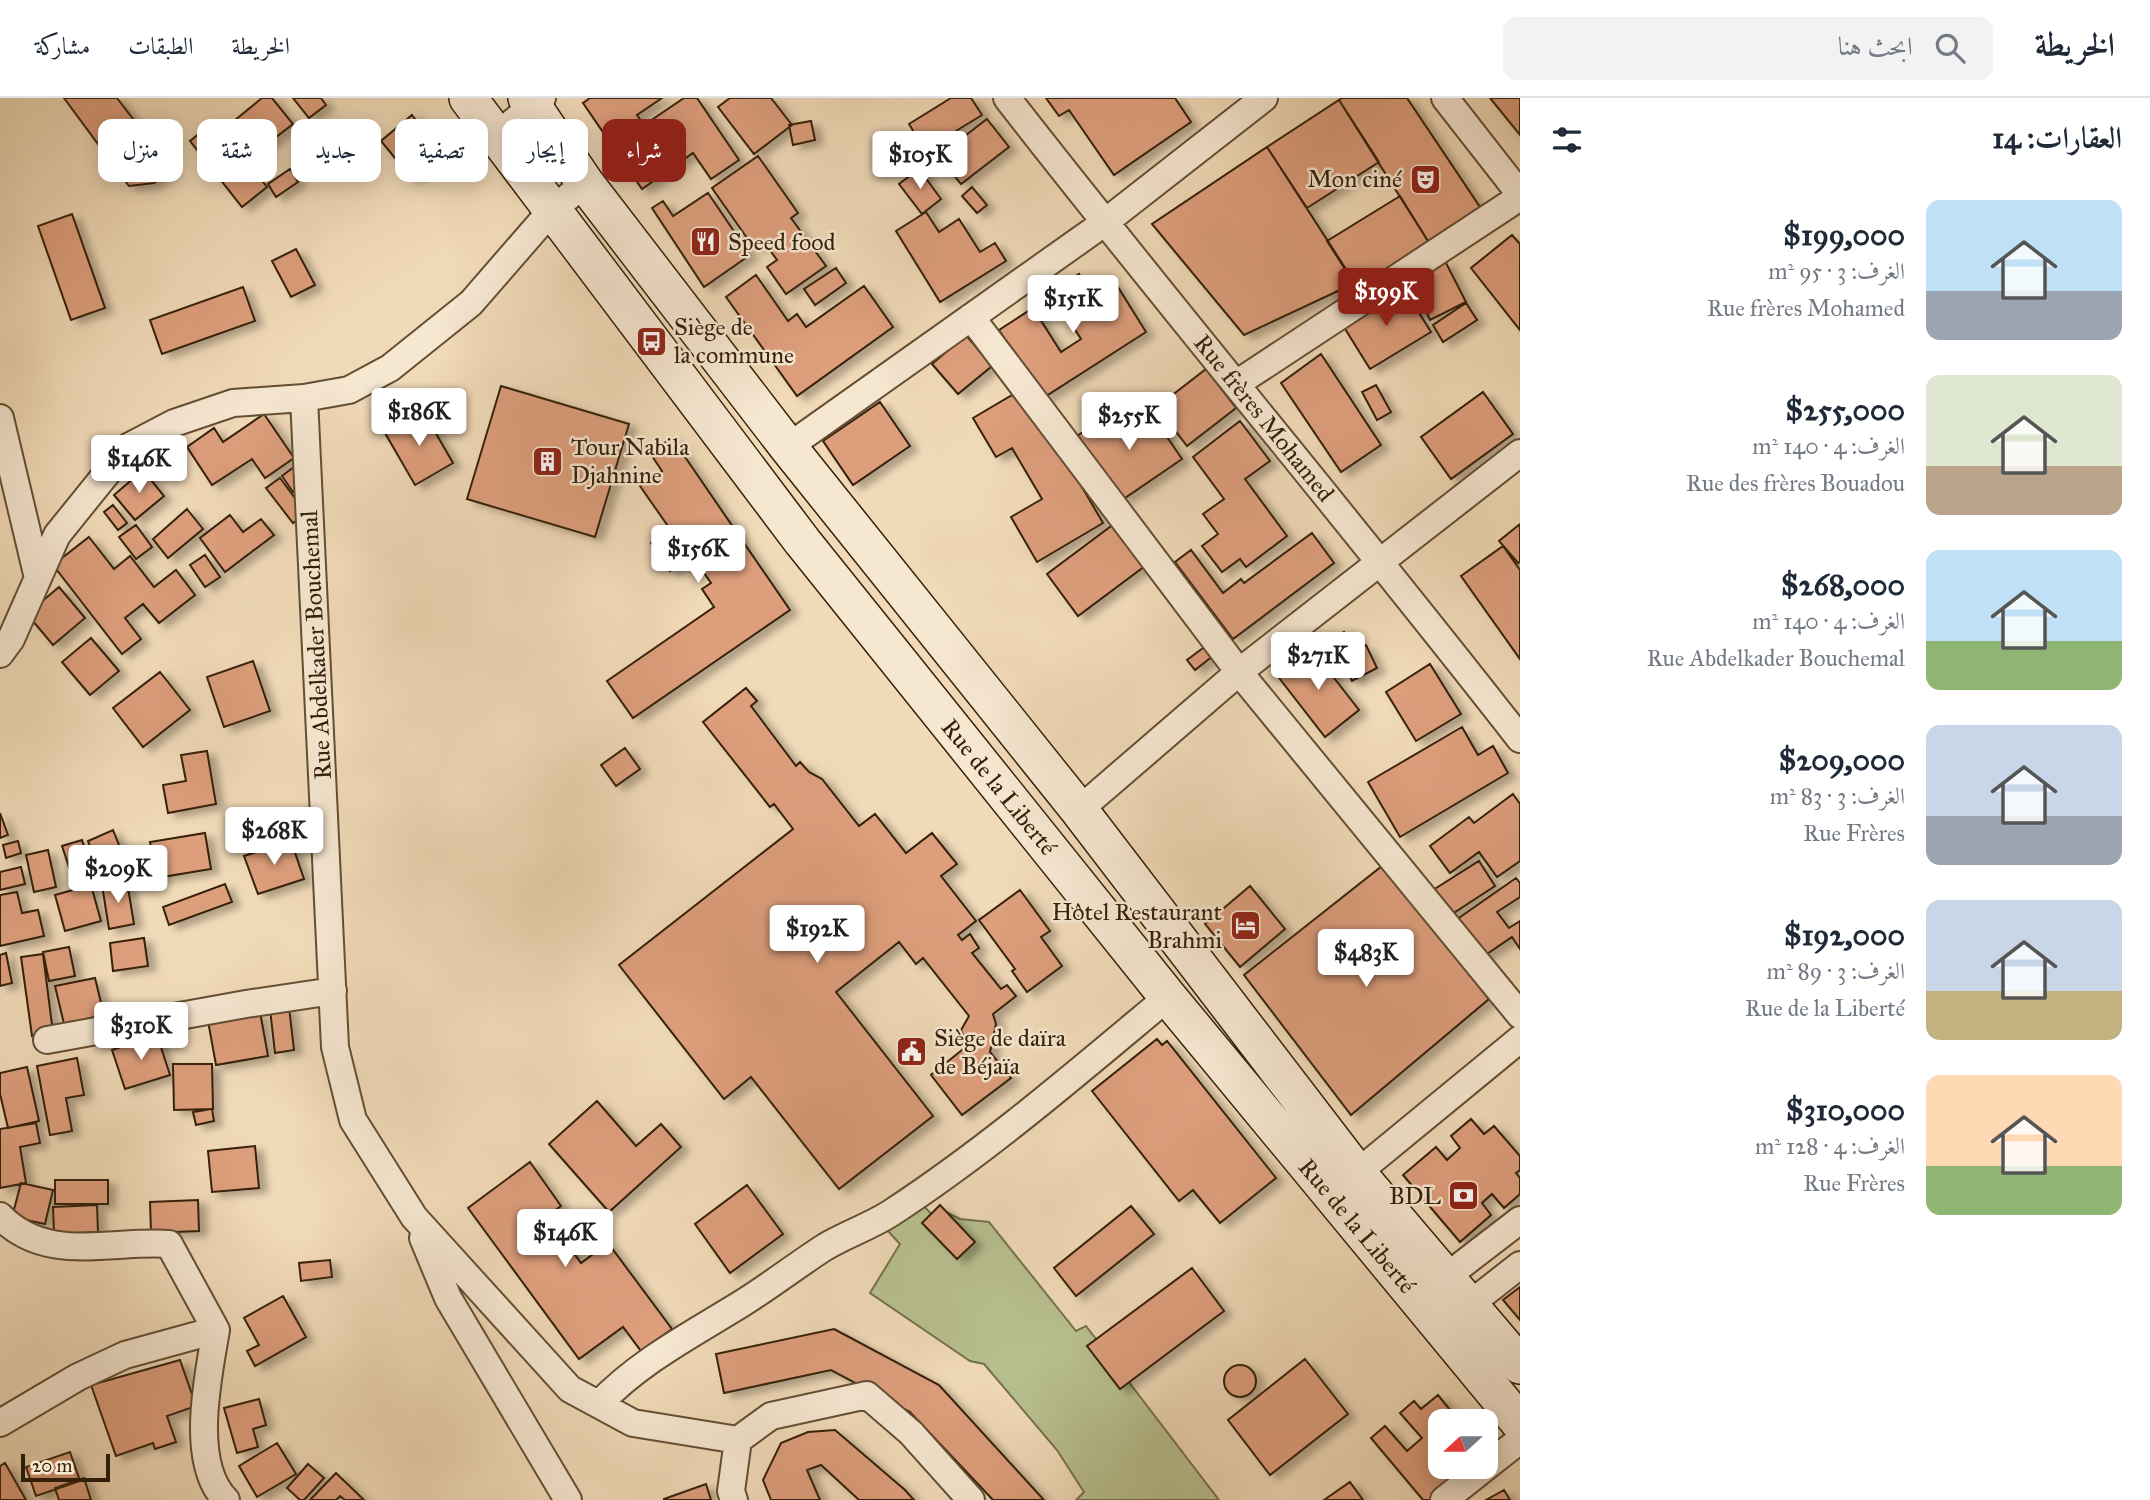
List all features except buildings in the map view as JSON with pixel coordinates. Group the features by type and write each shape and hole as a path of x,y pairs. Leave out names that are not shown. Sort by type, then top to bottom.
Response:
{"main road":[{"name":"Rue de la Liberté","path":"468,98 802,541 1168,997 1520,1423"},
{"name":"Rue de la Liberté","path":"534,101 585,183 788,447 1079,810 1357,1172 1520,1365"}],"street":[{"name":"Rue frères Mohamed","path":"1007,98 1104,223 1381,561 1520,739"},
{"path":"788,447 1104,223 1264,98"},
{"path":"1236,384 1520,196 1445,98"},
{"path":"495,137 534,101"},
{"path":"0,654 11,639 57,535 128,447 174,423 233,404 304,398 349,390 390,368 471,303 551,211 585,183"},
{"path":"971,317 1239,672 1520,1015"},
{"name":"Rue Abdelkader Bouchemal","path":"304,398 335,1047 353,1120 414,1217 570,1389 634,1423 738,1440"},
{"path":"0,418 38,578"},
{"path":"1079,810 1239,672 1520,453"},
{"path":"47,1040 333,991"},
{"path":"599,1404 618,1384 676,1341 741,1304 825,1248 888,1215 954,1170 1078,1074 1168,997"},
{"path":"1357,1172 1520,1039"},
{"path":"0,1216 29,1239 48,1244 94,1248 138,1242 169,1244 216,1330 202,1414 212,1487 226,1500"},
{"path":"414,1217 448,1298 568,1500"},
{"path":"1457,1291 1520,1220"},
{"path":"1457,1291 1520,1265"},
{"path":"0,1423 78,1377 125,1355 216,1330"},
{"path":"734,1500 731,1490 738,1440 771,1416 867,1395 911,1433 971,1500"},
{"path":"1444,1500 1520,1440"}],"green space":[{"path":"921,1203 935,1218 946,1212 960,1219 989,1222 1076,1331 1086,1326 1219,1500 1076,1500 1084,1492 1057,1450 984,1364 970,1361 870,1293 900,1244 884,1227"}],"place":[{"name":"Mon ciné","path":"1425,179"},
{"name":"Speed food","path":"705,242"},
{"name":"Siège de la commune","path":"651,341"},
{"name":"Tour Nabila Djahnine","path":"548,461"},
{"name":"Hôtel Restaurant Brahmi","path":"1245,926"},
{"name":"Siège de daïra de Béjaïa","path":"911,1052"},
{"name":"BDL","path":"1464,1196"}]}
